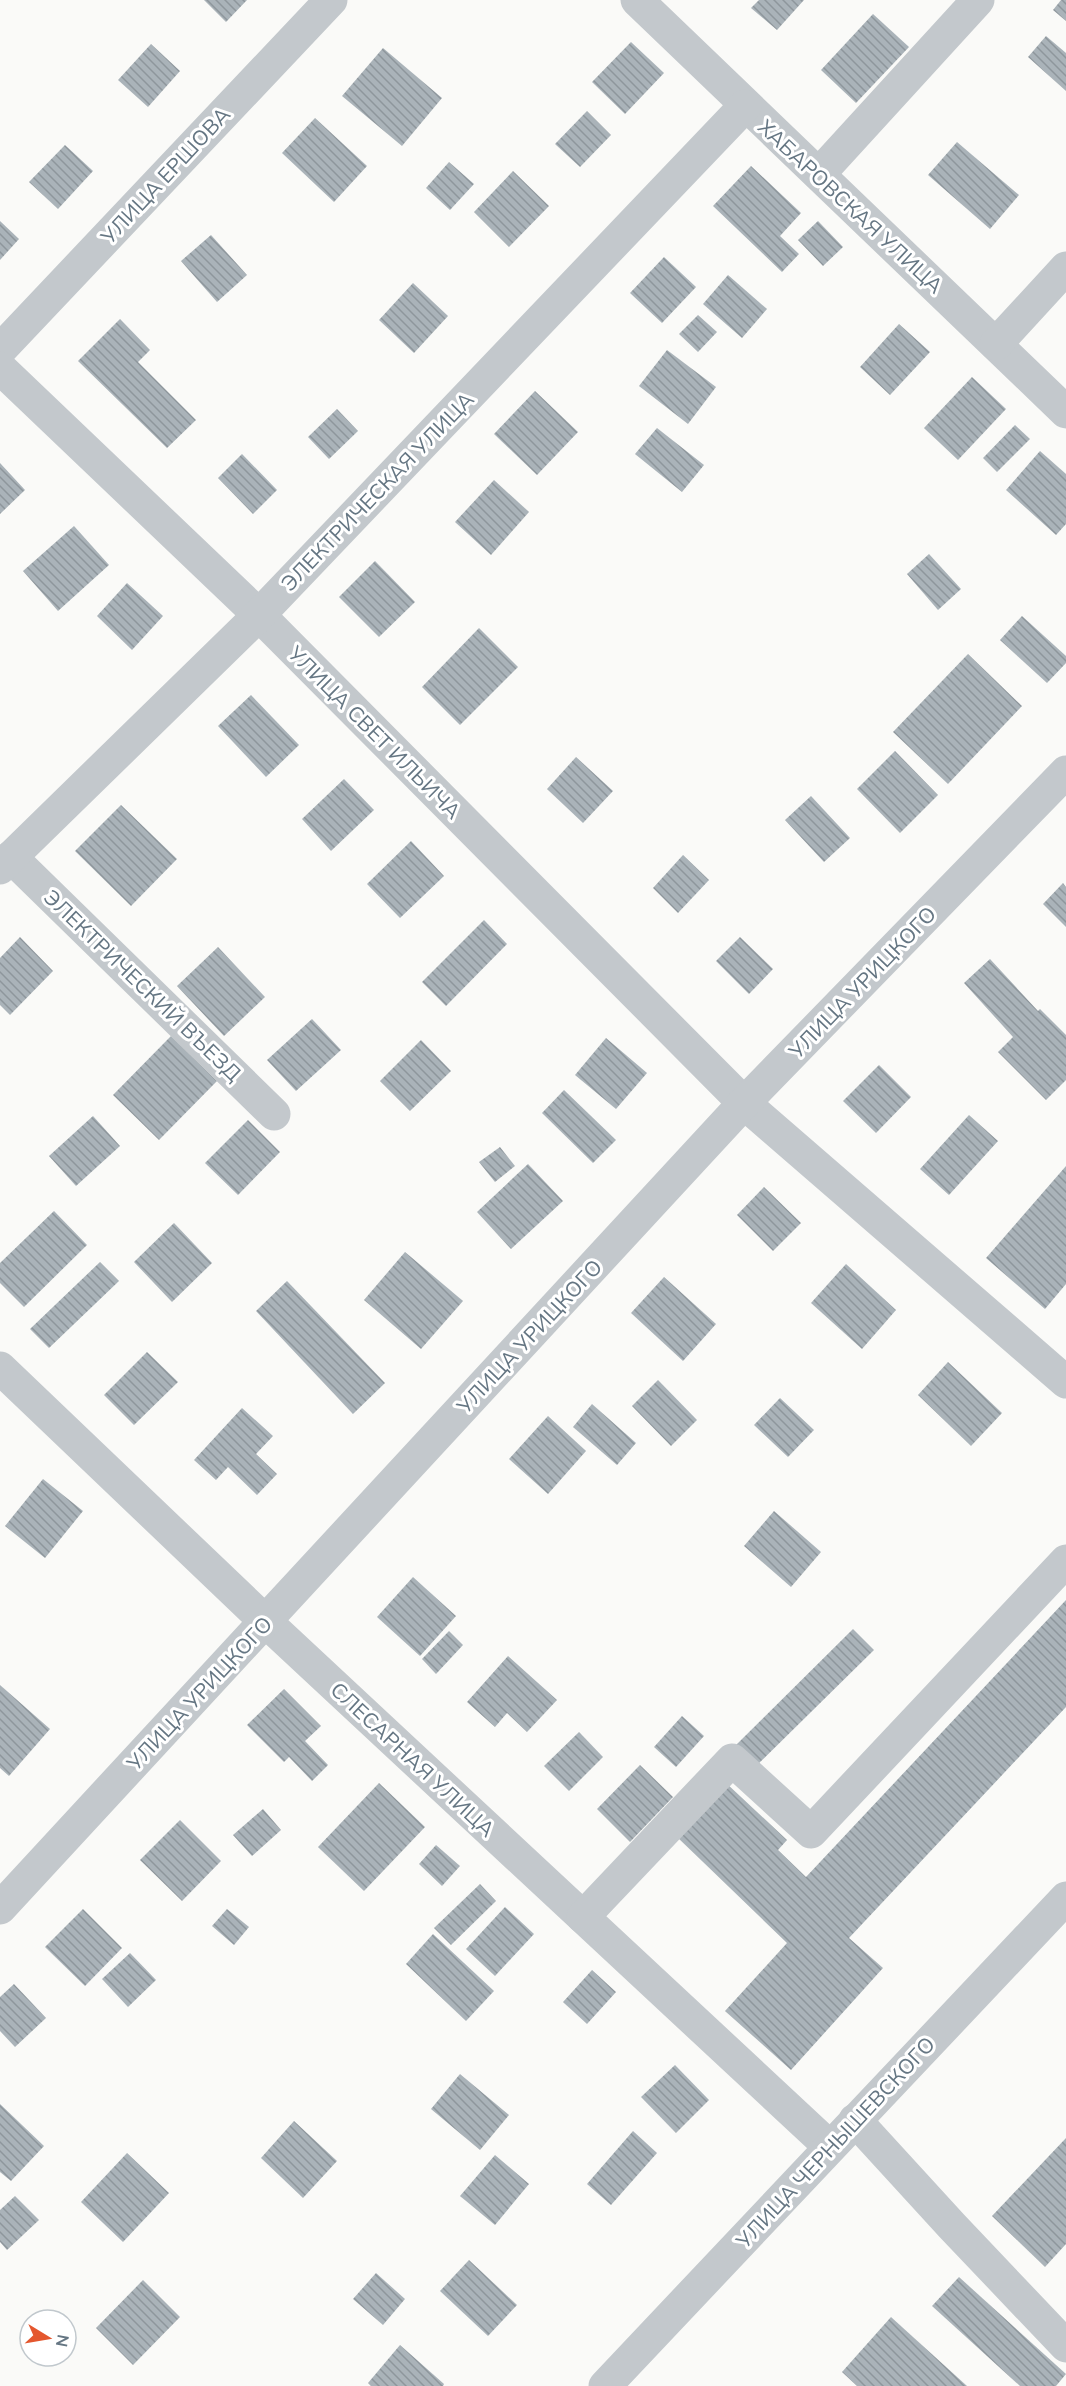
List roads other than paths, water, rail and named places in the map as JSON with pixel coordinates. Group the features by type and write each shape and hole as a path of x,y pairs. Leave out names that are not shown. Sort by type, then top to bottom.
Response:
{"street":[{"name":"УЛИЦА ЕРШОВА","path":"0,350 331,0"},
{"name":"ХАБАРОВСКАЯ УЛИЦА","path":"637,0 1066,412"},
{"path":"819,174 978,0"},
{"name":"ЭЛЕКТРИЧЕСКАЯ УЛИЦА","path":"5,862 258,615 745,106"},
{"path":"996,344 1066,268"},
{"name":"УЛИЦА СВЕТ ИЛЬИЧА","path":"0,368 258,615 744,1103 1064,1374"},
{"name":"УЛИЦА УРИЦКОГО","path":"0,1908 744,1103 1066,772"},
{"name":"ЭЛЕКТРИЧЕСКИЙ ВЪЕЗД","path":"5,862 274,1114"},
{"name":"СЛЕСАРНАЯ УЛИЦА","path":"0,1368 266,1621 830,2147"},
{"path":"583,1917 732,1760 811,1832 1066,1561"},
{"name":"УЛИЦА ЧЕРНЫШЕВСКОГО","path":"605,2386 1066,1898"},
{"path":"855,2120 1066,2346"}]}
